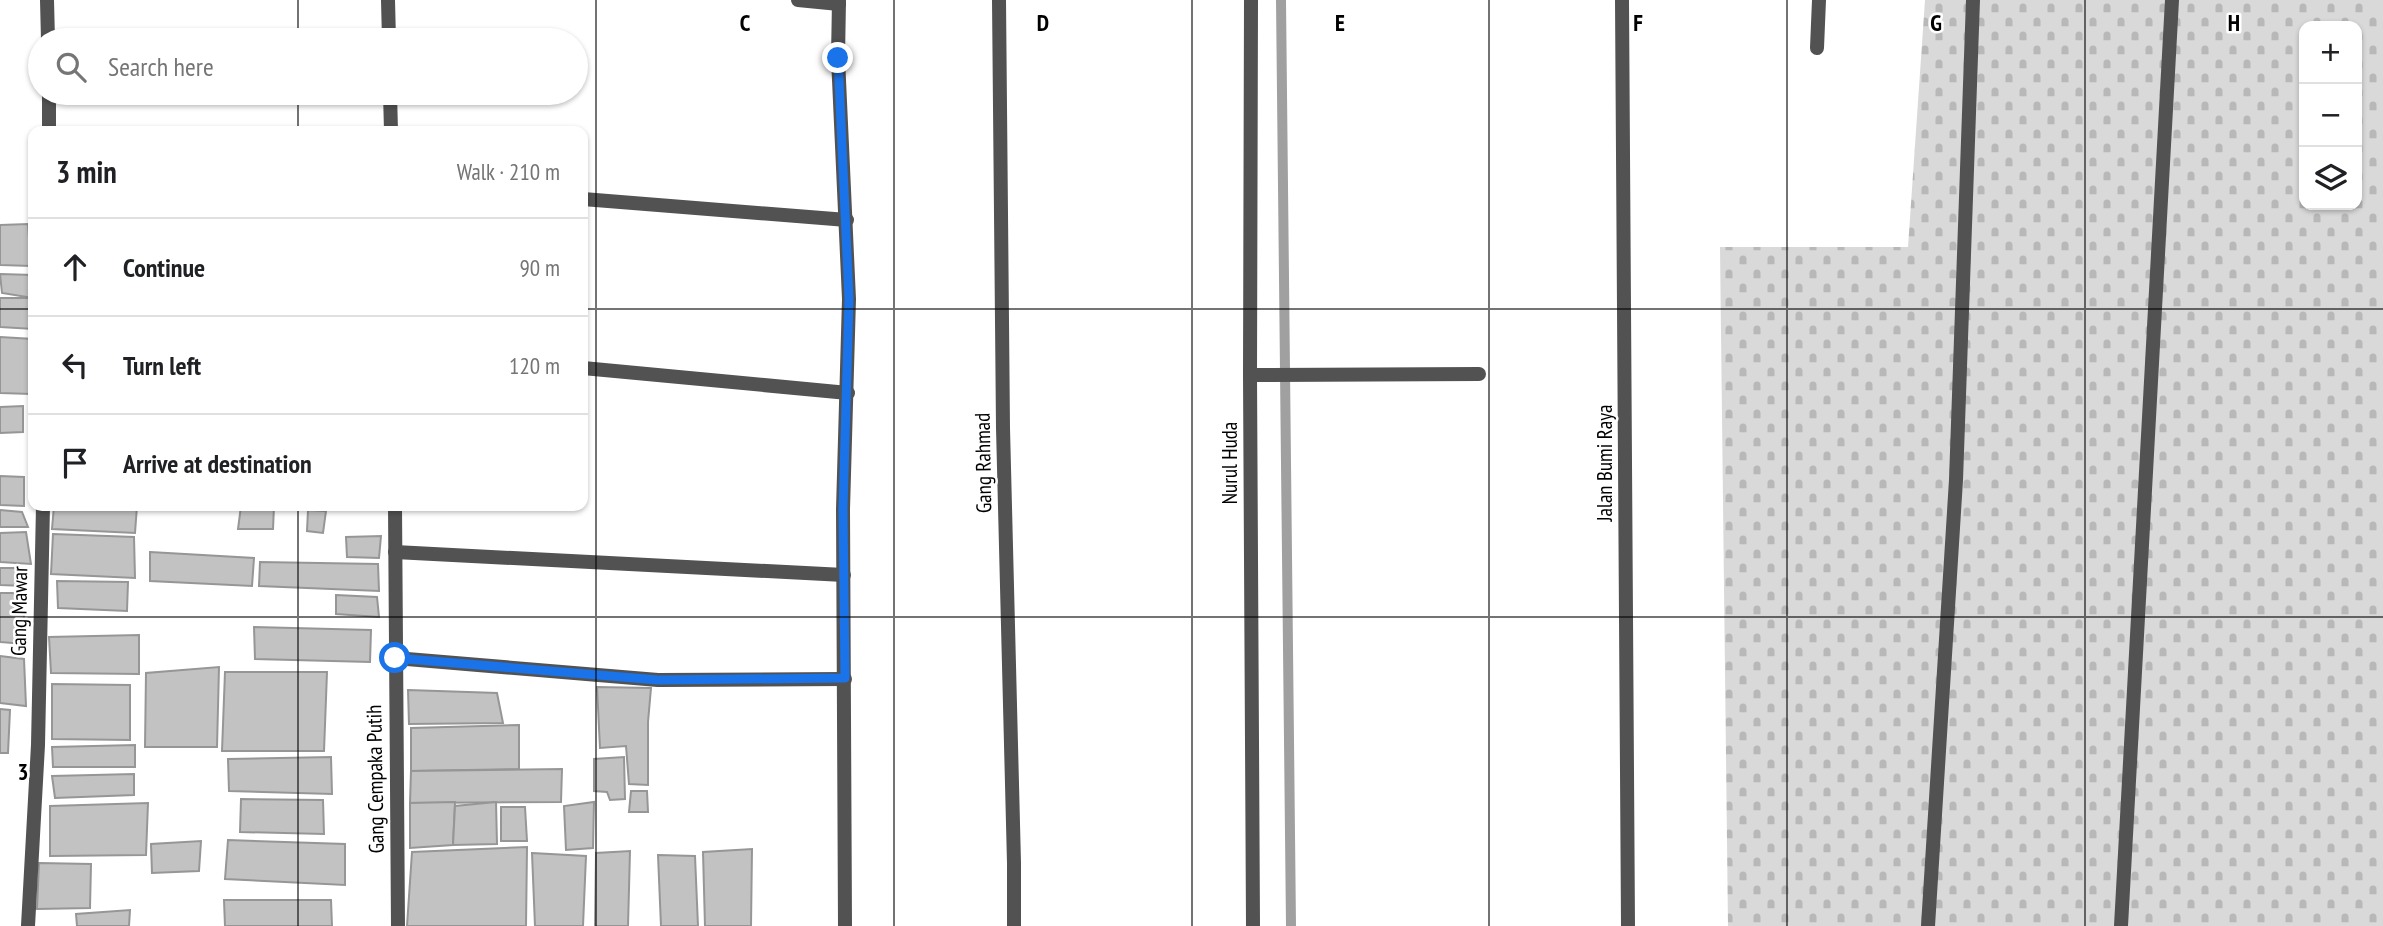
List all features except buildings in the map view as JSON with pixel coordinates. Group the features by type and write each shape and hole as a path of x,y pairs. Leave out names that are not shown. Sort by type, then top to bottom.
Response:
{"street":[{"path":"47,0 48,28"},
{"path":"388,0 389,28"},
{"path":"798,0 839,2 838,58 847,220 848,393 843,509 845,926"},
{"name":"Gang Rahmad","path":"999,0 1003,428 1014,926"},
{"name":"Nurul Huda","path":"1251,0 1253,926"},
{"name":"Jalan Bumi Raya","path":"1622,0 1628,926"},
{"path":"1817,48 1819,0"},
{"path":"1928,926 1956,480 1973,0"},
{"path":"2120,926 2172,0"},
{"path":"49,105 49,126"},
{"path":"390,105 391,126"},
{"path":"588,199 847,220"},
{"path":"588,368 848,393"},
{"path":"1250,375 1479,374"},
{"name":"Gang Mawar","path":"29,926 38,746 43,511"},
{"name":"Gang Cempaka Putih","path":"395,511 398,926"},
{"path":"396,552 844,575"},
{"path":"395,658 658,680 845,678"}],"green space":[{"path":"1925,0 2383,0 2383,926 1728,926 1720,247 1908,247"}],"waterway":[{"path":"1281,0 1291,926"}],"route":[{"path":"395,658 658,680 845,678 843,509 849,299 838,58"}]}
